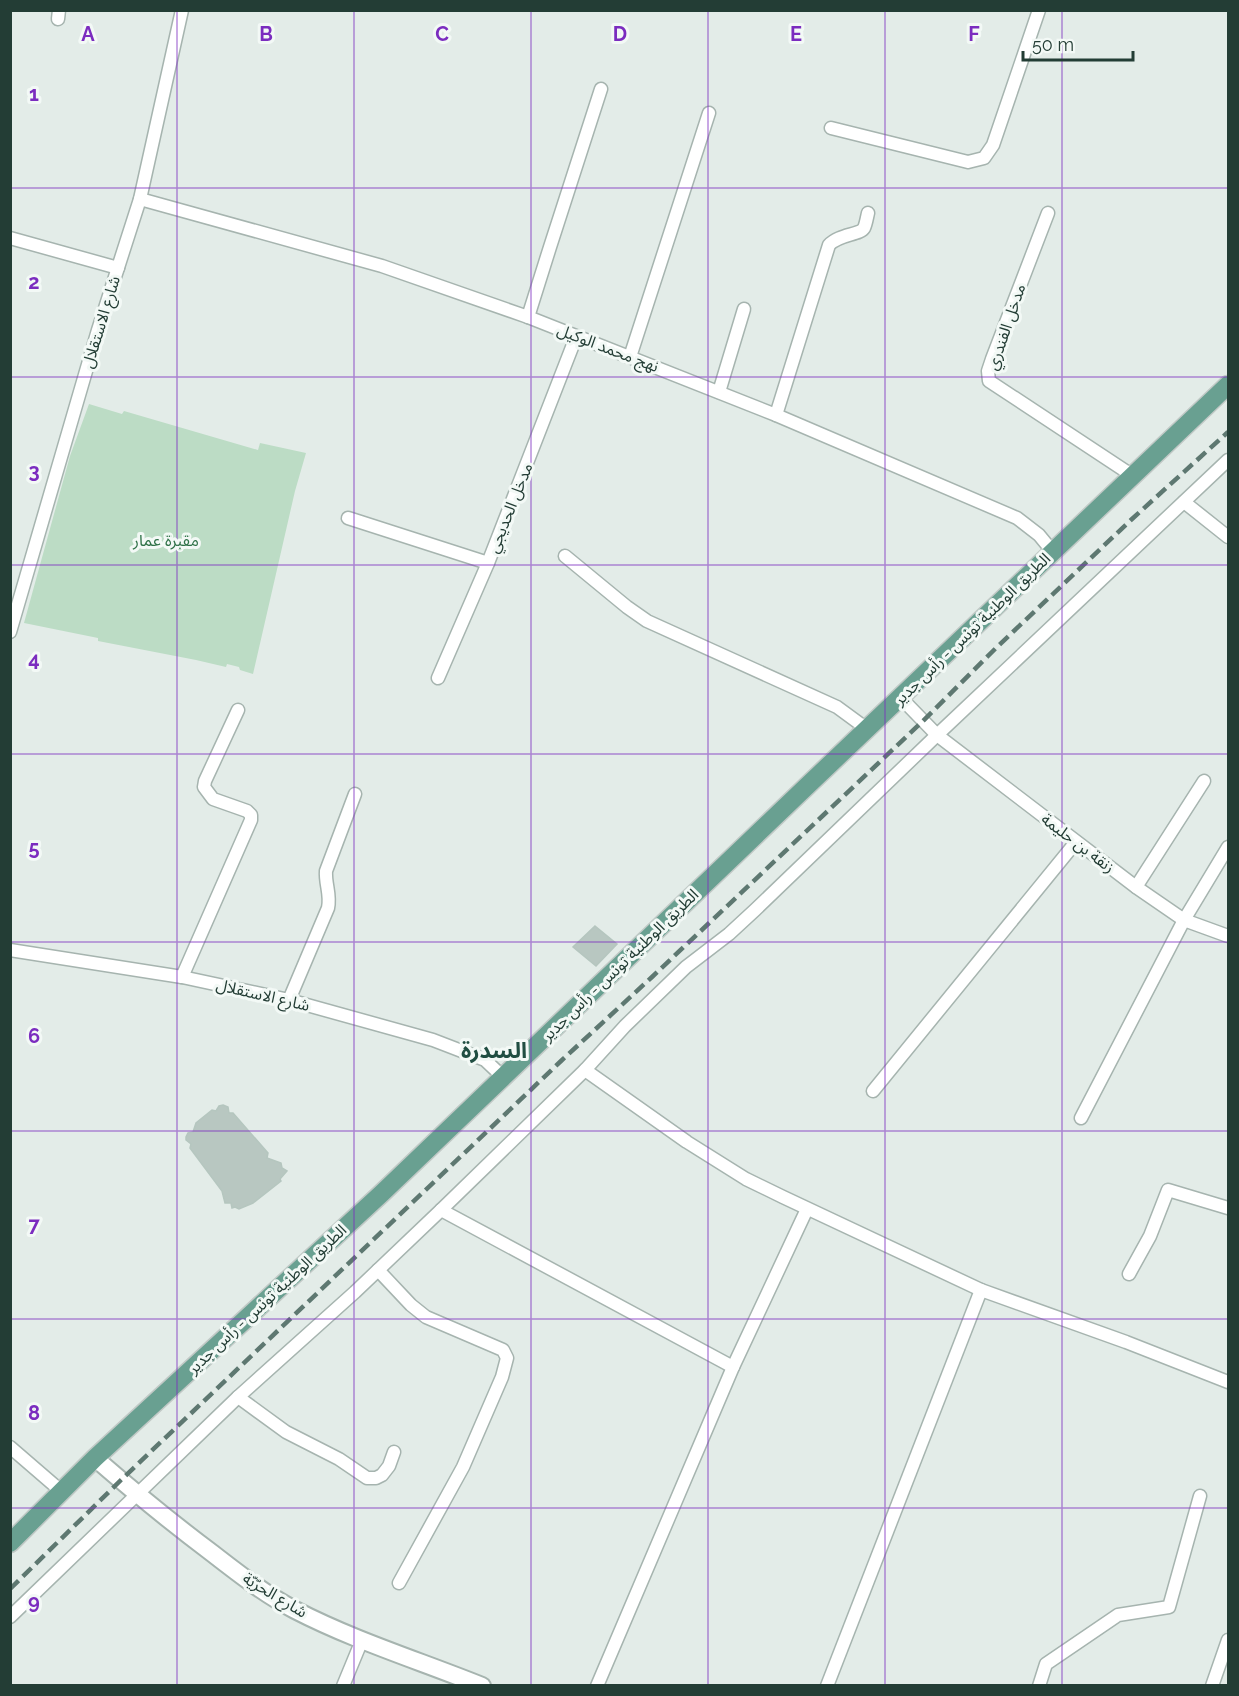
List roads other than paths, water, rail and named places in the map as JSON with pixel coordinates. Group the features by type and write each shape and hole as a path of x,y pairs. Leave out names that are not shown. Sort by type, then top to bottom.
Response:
{"main road":[{"name":"الطريق الوطنية تونس - رأس جدير","path":"10,1543 95,1458 381,1194 1228,385"}],"street":[{"name":"شارع الاستقلال","path":"12,626 140,199 182,10"},
{"path":"831,128 968,162 984,158 993,145 1039,10"},
{"path":"528,317 601,89"},
{"path":"630,357 709,113"},
{"name":"نهج محمد الوكيل","path":"140,199 382,266 528,317 776,415 1017,518 1039,536 1053,552"},
{"path":"776,415 830,245 834,239 863,229 868,213"},
{"name":"مدخل الفندري","path":"1048,213 992,359 988,371 989,381 1132,476"},
{"path":"10,238 118,268"},
{"path":"719,392 744,309"},
{"name":"مدخل الحديجي","path":"438,678 488,564 576,337"},
{"path":"10,1617 238,1397 441,1210 585,1070 625,1026 686,967 729,934 755,910 1228,460"},
{"path":"1184,502 1228,537"},
{"path":"348,518 488,564"},
{"path":"565,556 627,607 660,629 837,707 867,729"},
{"name":"زنقة بن حليمة","path":"900,698 938,735 1136,887 1184,920 1228,936"},
{"path":"182,977 251,820 251,815 247,811 213,799 204,787 238,710"},
{"path":"1136,887 1204,781"},
{"path":"290,1000 328,908 330,899 325,880 326,871 355,794"},
{"path":"873,1091 1076,842"},
{"path":"1081,1118 1184,920 1228,847"},
{"name":"شارع الاستقلال","path":"10,950 182,977 290,1000 433,1040 484,1060 503,1077"},
{"path":"585,1070 687,1142 746,1179 807,1209 981,1290 1126,1342 1228,1382"},
{"path":"1129,1274 1150,1236 1168,1190 1228,1208"},
{"path":"597,1686 733,1367 807,1209"},
{"path":"441,1210 733,1367"},
{"path":"378,1270 411,1305 426,1317 503,1350 507,1358 502,1377 463,1467 399,1583"},
{"path":"827,1686 981,1290"},
{"path":"238,1397 286,1432 339,1460 367,1478 382,1475 389,1466 394,1452"},
{"path":"10,1447 61,1491"},
{"name":"شارع الحرّيّة","path":"95,1458 208,1550 265,1592 295,1610 463,1682 482,1686"},
{"path":"1039,1686 1046,1664 1118,1615 1169,1607 1200,1496"},
{"path":"344,1686 362,1640"},
{"path":"1212,1686 1228,1640"}],"railway":[{"path":"10,1589 121,1480 561,1061 923,721 1132,519 1228,432"}],"district":[{"name":"السدرة","path":"494,1050"}],"park label":[{"name":"مقبرة عمار","path":"166,540"}]}
